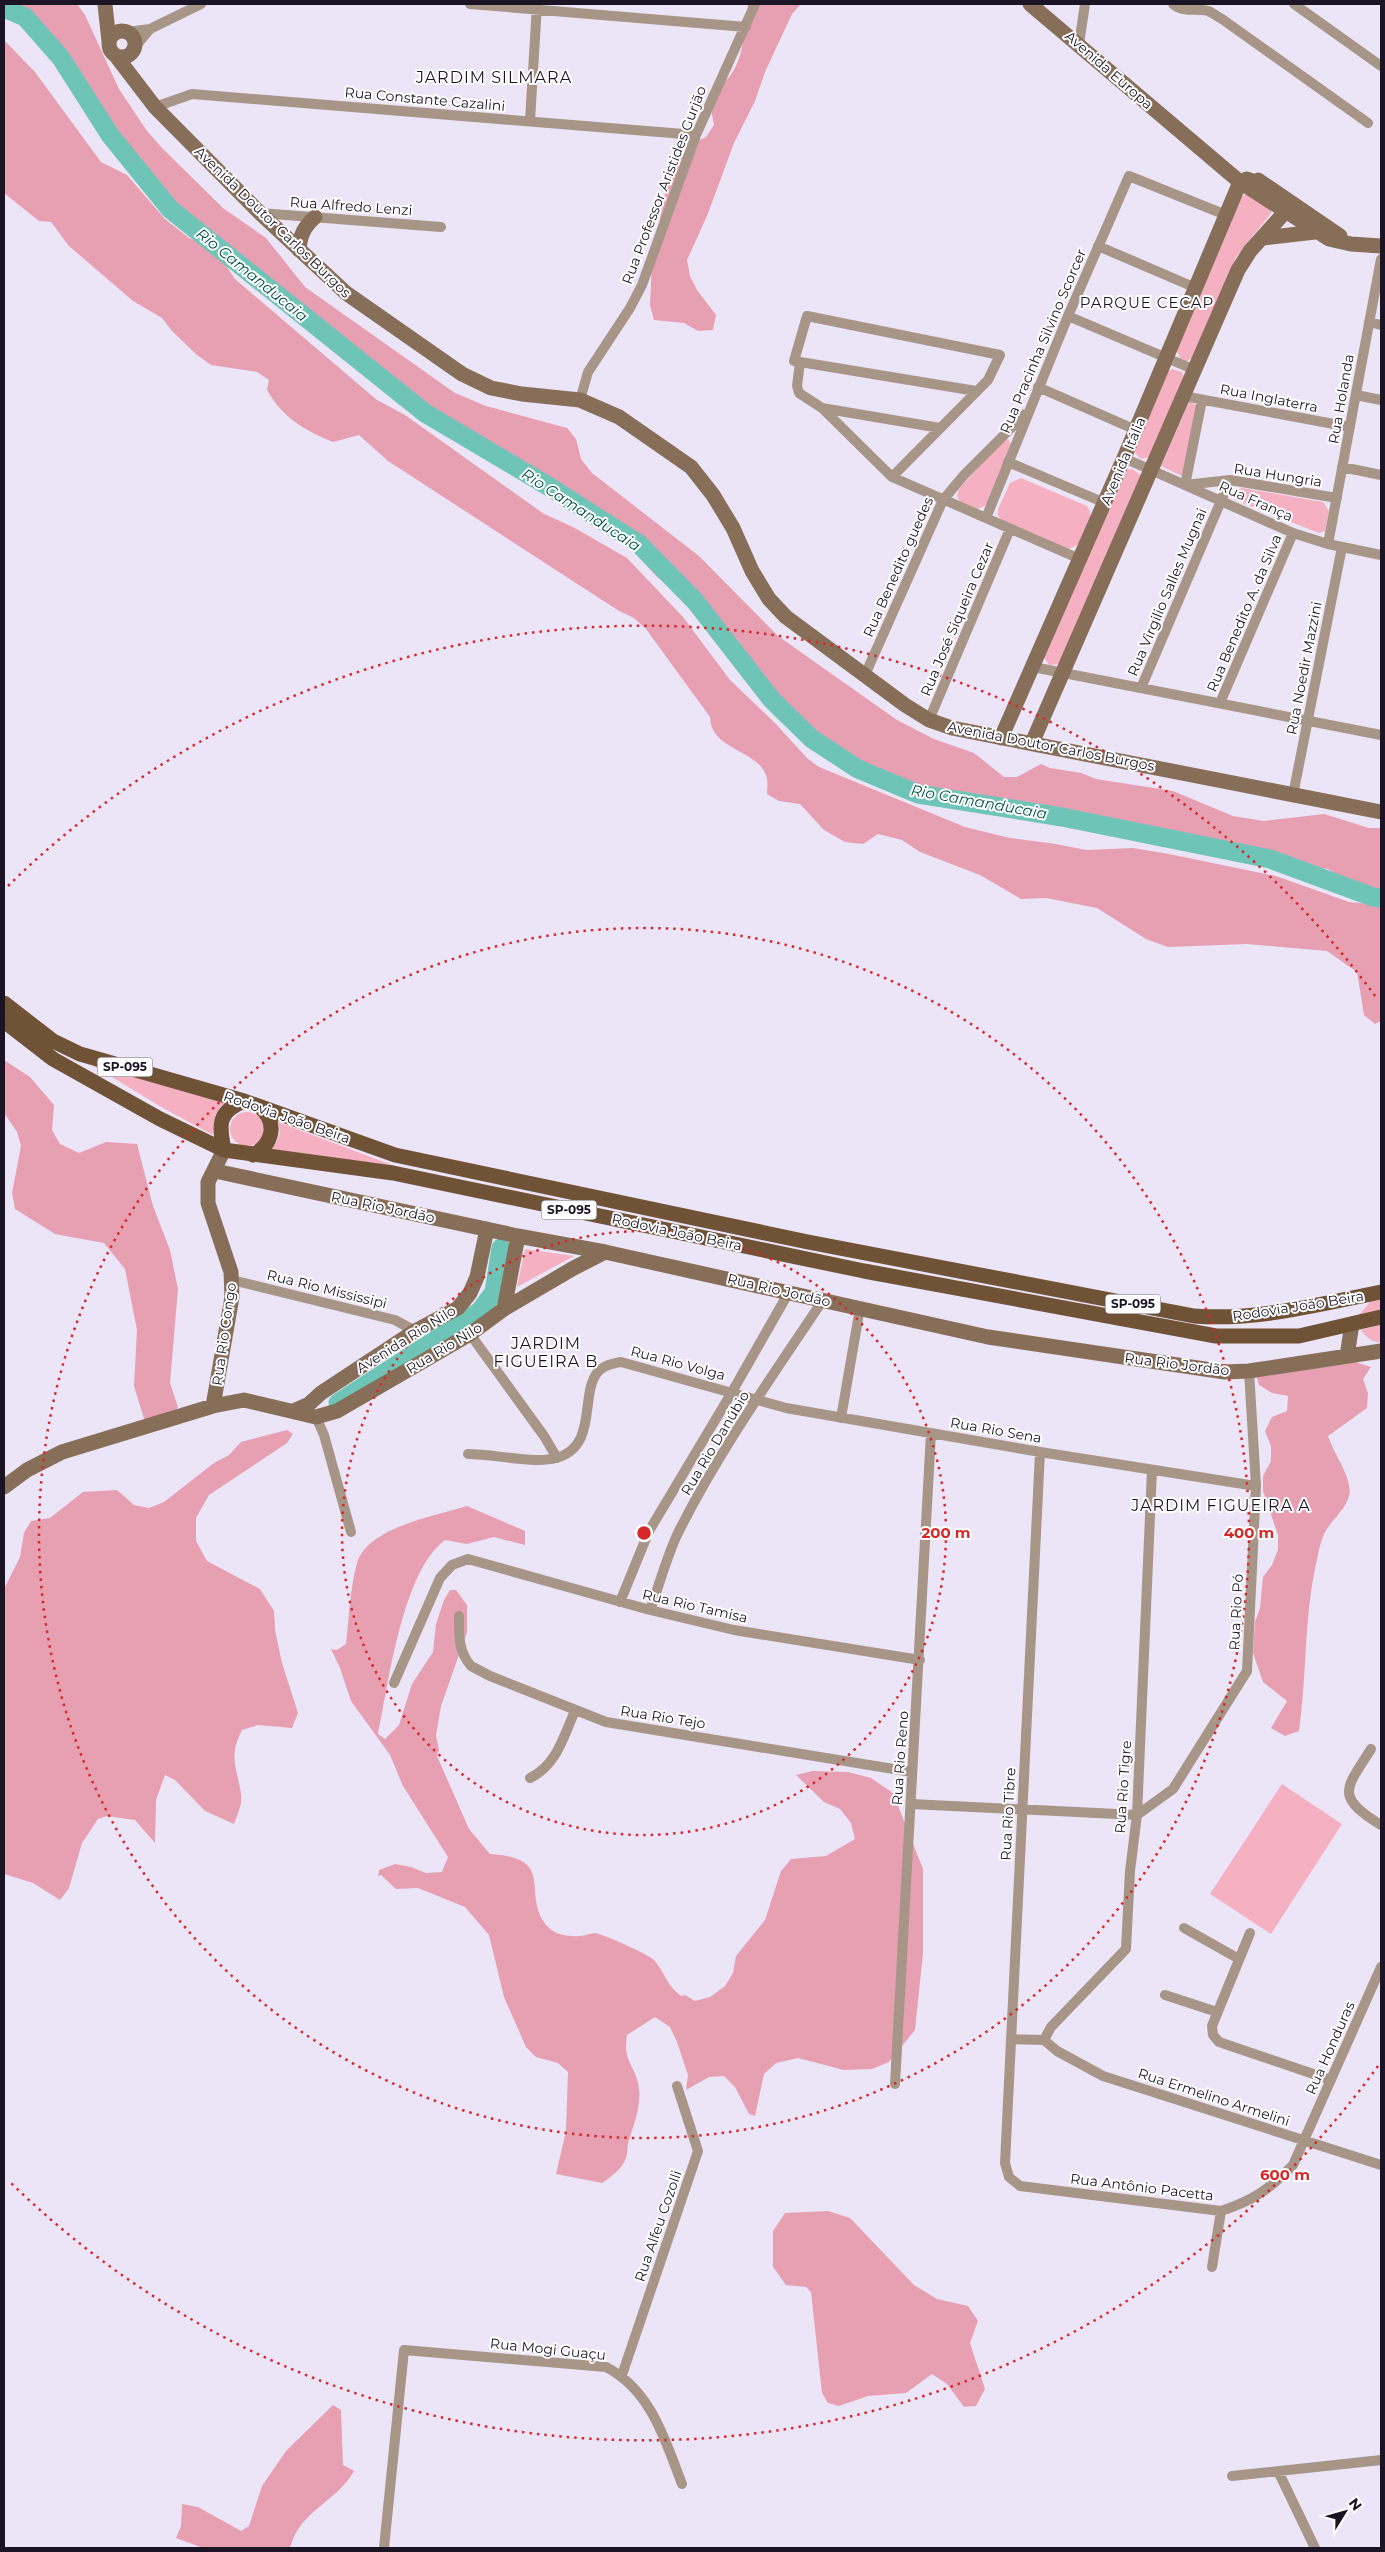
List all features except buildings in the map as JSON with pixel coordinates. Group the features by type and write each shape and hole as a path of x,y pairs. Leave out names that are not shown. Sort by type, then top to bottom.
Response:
{"main road":[{"name":"Rodovia João Beira","path":"4,1003 53,1041 80,1054 244,1101 394,1155 817,1243 1194,1316 1217,1318 1251,1316 1381,1292"},
{"name":"Rodovia João Beira","path":"4,1021 53,1059 160,1119 224,1150 253,1156 393,1173 864,1271 1216,1336 1299,1336 1352,1330 1381,1317"},
{"path":"224,1150 220,1130 222,1119 232,1106 244,1101"},
{"path":"253,1156 268,1143 272,1132 271,1121 259,1106"},
{"path":"1352,1330 1352,1310 1356,1297"}],"street":[{"path":"105,4 110,50 116,56 125,57 150,30"},
{"path":"105,4 125,32 134,39 132,79"},
{"path":"109,41 114,33 150,30 201,4"},
{"path":"470,4 537,6 746,27"},
{"name":"Rua Professor Aristides Gurjão","path":"580,400 588,372 630,308 642,285 696,135 755,4"},
{"name":"Avenida Europa","path":"1030,4 1240,182 1351,244"},
{"path":"1079,44 1085,4"},
{"path":"1173,4 1176,7 1193,11 1207,11 1222,19 1368,123"},
{"path":"1294,4 1381,66"},
{"path":"530,121 537,6"},
{"name":"Avenida Doutor Carlos Burgos","path":"116,56 155,107 260,214 346,294 462,374 491,388 522,394 580,400 619,417 691,468 713,495 734,528 752,571 770,599 786,617 929,720 952,728 1001,738 1381,812"},
{"name":"Rua Constante Cazalini","path":"155,107 192,94 696,135"},
{"name":"Avenida Europa","path":"1188,138 1266,186 1315,232 1329,240 1381,246"},
{"name":"Rua Pracinha Silvino Scorcer","path":"986,518 1038,387 1129,176 1226,215"},
{"path":"1240,182 1247,179 1266,186"},
{"name":"Avenida Itália","path":"1001,738 1105,503 1240,182"},
{"name":"Avenida Itália","path":"1032,743 1238,270 1286,206"},
{"name":"Rua Alfredo Lenzi","path":"260,214 441,227"},
{"path":"300,250 300,236 306,226 316,217"},
{"path":"1262,238 1315,232"},
{"path":"1098,246 1196,288"},
{"name":"Rua Holanda","path":"1328,544 1381,259"},
{"path":"892,477 988,380 1000,355 807,316 794,361 976,391"},
{"path":"1068,316 1195,370"},
{"path":"1369,322 1381,325"},
{"path":"800,362 797,386 799,393 822,408 892,477 1080,559"},
{"path":"1038,387 1136,430"},
{"path":"1356,395 1381,400"},
{"name":"Rua Inglaterra","path":"1183,396 1350,427"},
{"path":"1185,485 1202,400"},
{"path":"822,408 940,428"},
{"name":"Rua Benedito guedes","path":"865,675 943,500 964,475 1028,412"},
{"name":"Rua França","path":"1124,458 1293,533 1328,544 1381,555"},
{"path":"1008,462 1105,503"},
{"path":"1342,467 1381,475"},
{"name":"Rua Hungria","path":"1185,485 1230,480 1337,498"},
{"name":"Rua Virgilio Salles Mugnai","path":"1141,688 1230,480"},
{"name":"Rua José Siqueira Cezar","path":"929,720 1010,529"},
{"name":"Rua Benedito A. da Silva","path":"1220,704 1293,533"},
{"name":"Rua Noedir Mazzini","path":"1293,795 1342,547"},
{"path":"1033,667 1381,735"},
{"name":"Rua Rio Congo","path":"213,1406 232,1297 232,1280 208,1203 208,1182 224,1150"},
{"name":"Rua Rio Jordão","path":"215,1171 518,1236 605,1252 988,1337 1225,1372 1249,1371 1381,1351"},
{"name":"Avenida Rio Nilo","path":"313,1410 321,1393 414,1331 458,1308 470,1293 477,1277 487,1229"},
{"path":"504,1310 518,1236"},
{"name":"Rua Rio Nilo","path":"213,1406 244,1400 292,1410 337,1412 470,1334 504,1310 605,1252"},
{"name":"Rua Rio Mississipi","path":"232,1280 395,1320 414,1331"},
{"name":"Rua Rio Danúbio","path":"620,1602 649,1531 789,1292"},
{"name":"Rua Rio Danúbio","path":"650,1610 676,1538 690,1510 756,1400 823,1300"},
{"path":"841,1418 860,1308"},
{"path":"1347,1356 1352,1330 1370,1344 1381,1344"},
{"path":"468,1454 532,1460 557,1458 544,1436 470,1334"},
{"name":"Rua Rio Volga","path":"557,1458 572,1449 580,1438 587,1422 596,1374 606,1365 620,1362 732,1392"},
{"name":"Rua Rio Pó","path":"1137,1815 1173,1789 1247,1672 1256,1486 1249,1371"},
{"name":"Rua Rio Sena","path":"732,1392 786,1408 841,1418 1256,1486"},
{"path":"4,1487 27,1470 62,1452 213,1406"},
{"path":"313,1410 324,1435 351,1532"},
{"name":"Rua Rio Reno","path":"895,2084 910,1804 920,1660 931,1433"},
{"name":"Rua Rio Tibre","path":"1009,2177 1005,2163 1040,1452"},
{"name":"Rua Rio Tigre","path":"1044,2040 1051,2027 1126,1949 1130,1871 1137,1815 1152,1470"},
{"name":"Rua Rio Tamisa","path":"394,1683 440,1578 452,1565 468,1559 620,1602 734,1630 920,1660"},
{"name":"Rua Rio Tejo","path":"459,1616 459,1640 463,1657 471,1666 575,1711 606,1722 912,1772"},
{"path":"530,1778 542,1772 551,1764 575,1711"},
{"path":"1371,1749 1350,1783 1349,1797 1356,1809 1381,1824"},
{"path":"910,1804 1137,1815"},
{"path":"1184,1928 1239,1958"},
{"path":"1250,1933 1217,2012 1212,2026 1213,2035 1219,2042 1331,2080"},
{"name":"Rua Honduras","path":"1304,2140 1381,1967"},
{"path":"1165,1995 1217,2012"},
{"path":"1011,2039 1044,2040"},
{"name":"Rua Ermelino Armelini","path":"1044,2040 1057,2051 1103,2076 1381,2165"},
{"name":"Rua Alfeu Cozolli","path":"622,2375 698,2151 676,2086"},
{"name":"Rua Antônio Pacetta","path":"1009,2177 1020,2186 1221,2211 1248,2202 1275,2184 1293,2165 1304,2140"},
{"path":"1212,2267 1221,2211"},
{"name":"Rua Mogi Guaçu","path":"384,2548 404,2350 606,2367 622,2375 642,2396 658,2423 682,2484"},
{"path":"1232,2476 1381,2460"},
{"path":"1278,2471 1315,2548"}],"shaded area":[{"path":"4,4 77,4 85,15 119,89 147,131 223,208 266,238 305,287 455,393 486,406 567,428 576,439 581,459 592,473 699,556 778,636 897,720 934,739 974,753 1004,777 1017,777 1041,764 1050,768 1081,773 1096,779 1173,791 1233,816 1264,821 1324,814 1369,828 1381,828 1381,894 1340,878 1328,869 1294,864 1120,821 1073,818 1027,811 996,803 965,803 935,797 876,778 848,760 805,737 783,715 754,678 742,668 696,605 657,577 625,542 597,529 524,469 467,442 443,424 414,410 389,391 370,366 333,338 298,303 176,209 157,184 145,174 109,119 71,67 27,20"},
{"path":"748,4 801,4 792,14 765,72 755,101 734,143 707,216 687,260 690,276 697,290 716,315 713,330 698,331 684,323 654,320 650,305 652,259 667,184 673,168 691,144 706,137 714,125 708,94 729,77 736,66 743,43"},
{"path":"4,40 35,72 101,162 127,175 165,219 189,238 217,252 235,279 377,400 405,415 544,514 573,527 627,558 683,617 730,680 775,723 807,758 819,767 965,827 1010,838 1086,850 1133,848 1169,854 1276,876 1349,902 1381,905 1381,1021 1375,1024 1364,1015 1357,972 1327,951 1246,944 1168,947 1146,939 1097,908 1046,898 1021,899 980,875 920,852 902,840 878,834 863,844 845,842 824,830 800,804 779,801 767,794 767,779 763,769 756,762 718,737 712,728 710,717 646,629 634,618 619,611 388,461 359,435 333,442 295,422 273,400 267,390 269,380 257,372 211,365 197,355 172,331 162,318 133,301 69,246 51,222 39,221 4,193"},
{"path":"1248,192 1272,212 1236,257 1197,355 1186,362 1181,360 1176,349 1241,198"},
{"path":"1172,369 1182,372 1184,378 1150,457 1141,459 1136,454 1134,448 1167,372"},
{"path":"1189,402 1198,406 1182,476 1161,466"},
{"path":"1008,439 1011,444 987,505 975,510 960,502 957,496 959,489 1002,441"},
{"path":"1132,469 1141,475 1062,664 1049,665 1043,656 1126,470"},
{"path":"1021,478 1087,506 1090,511 1090,525 1080,543 1068,549 1002,520 998,516 998,509 1010,483"},
{"path":"1242,488 1323,502 1329,511 1325,531 1319,533 1235,500 1234,495 1237,490"},
{"path":"4,1060 30,1077 54,1105 52,1130 60,1144 79,1153 106,1142 137,1144 153,1206 170,1250 178,1289 170,1383 178,1407 171,1417 145,1422 134,1386 137,1330 125,1269 104,1243 55,1234 15,1209 12,1193 21,1146 17,1132 4,1113"},
{"path":"92,1065 225,1103 218,1110 215,1117 213,1135 163,1108"},
{"path":"247,1112 259,1117 264,1129 259,1141 247,1146 235,1141 230,1129 235,1117"},
{"path":"278,1122 392,1165 270,1151 280,1131"},
{"path":"525,1249 574,1256 517,1287"},
{"path":"1381,1301 1381,1311 1357,1317 1370,1302"},
{"path":"1381,1324 1381,1342 1375,1342 1370,1339 1361,1330"},
{"path":"1346,1359 1371,1367 1363,1379 1368,1393 1367,1408 1328,1436 1346,1475 1350,1490 1347,1501 1327,1529 1320,1545 1309,1605 1299,1731 1285,1736 1271,1728 1287,1701 1263,1682 1253,1653 1255,1622 1260,1608 1263,1577 1272,1565 1278,1550 1278,1535 1263,1491 1263,1476 1271,1461 1271,1446 1265,1431 1272,1417 1287,1411 1288,1396 1272,1393 1259,1385 1255,1370"},
{"path":"287,1430 293,1434 287,1443 209,1495 196,1518 196,1541 207,1561 260,1589 274,1611 275,1630 282,1663 298,1713 292,1728 258,1725 242,1730 234,1755 241,1802 234,1824 205,1811 175,1780 165,1775 156,1800 155,1843 135,1820 107,1816 98,1819 82,1843 69,1888 60,1900 33,1883 4,1874 4,1589 20,1557 24,1533 31,1521 50,1518 83,1492 117,1490 134,1505 149,1508 164,1502 214,1463 229,1455 241,1442"},
{"path":"467,1506 525,1531 525,1545 494,1537 467,1544 445,1540 430,1555 418,1576 408,1602 393,1658 378,1734 385,1739 399,1725 412,1684 433,1652 436,1624 444,1600 450,1590 456,1590 467,1605 467,1632 441,1706 436,1735 439,1750 437,1756 469,1829 490,1854 511,1857 524,1862 531,1870 540,1915 551,1930 559,1934 572,1936 595,1933 651,1957 672,1987 681,1996 685,1995 695,2001 710,1997 725,1986 733,1973 736,1956 765,1920 781,1871 791,1859 826,1856 855,1839 851,1823 840,1809 824,1802 796,1775 812,1771 848,1772 871,1778 893,1793 923,1869 923,1953 915,2030 889,2062 872,2069 844,2070 798,2058 776,2063 764,2074 755,2116 749,2114 735,2087 724,2076 709,2077 686,2090 688,2075 677,2042 670,2027 655,2017 627,2035 626,2050 638,2082 639,2098 627,2154 622,2166 602,2183 556,2174 566,2131 568,2072 558,2063 536,2057 526,2047 504,1997 489,1935 465,1907 418,1888 396,1889 381,1875 378,1876 379,1870 395,1864 411,1867 426,1873 442,1872 448,1857 403,1786 390,1755 351,1701 340,1668 331,1649 337,1650 346,1644 350,1603 357,1563 364,1551 374,1540 404,1525"},
{"path":"1282,1784 1342,1824 1271,1934 1210,1894"},
{"path":"828,2211 850,2218 914,2285 937,2299 968,2306 978,2321 970,2343 985,2389 976,2406 964,2407 947,2384 932,2374 906,2393 868,2396 839,2406 828,2403 822,2393 811,2292 806,2287 786,2285 773,2267 773,2231 785,2213"},
{"path":"333,2405 341,2410 343,2465 354,2471 338,2491 302,2524 290,2548 203,2548 176,2538 181,2526 182,2504 198,2507 241,2531 249,2526 262,2486 286,2451"}],"waterway":[{"name":"Rio Camanducaia","path":"4,8 25,17 61,58 110,135 170,209 425,413 553,489 639,544 695,601 772,700 812,739 858,769 918,794 1062,817 1270,859 1373,897 1381,898"},
{"path":"338,1403 480,1311 494,1292 501,1248"}],"district":[{"name":"JARDIM SILMARA","path":"494,77"},
{"name":"PARQUE CECAP","path":"1147,303"},
{"name":"JARDIM FIGUEIRA B","path":"546,1352"},
{"name":"JARDIM FIGUEIRA A","path":"1221,1505"}]}
